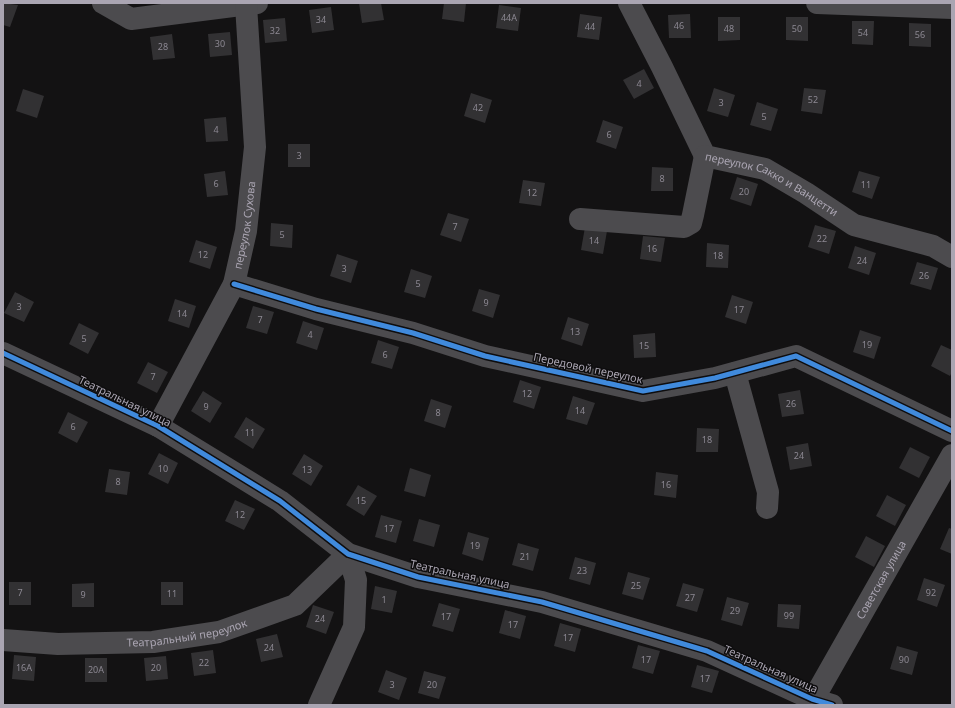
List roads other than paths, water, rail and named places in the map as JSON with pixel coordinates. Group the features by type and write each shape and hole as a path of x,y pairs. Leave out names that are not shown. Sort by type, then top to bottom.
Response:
{"street":[{"path":"103,3 131,19 251,4"},
{"name":"переулок Сакко и Ванцетти","path":"628,3 662,66 705,156 765,169 806,193 854,225 933,246 952,257"},
{"path":"817,3 952,8"},
{"name":"переулок Сухова","path":"158,426 234,284 246,231 255,147 251,4"},
{"path":"580,220 684,227 691,223 694,215 705,156"},
{"name":"Передовой переулок","path":"234,284 316,308 413,333 485,356 643,391 715,378 796,356 952,431"},
{"name":"Театральная улица","path":"3,353 158,426 280,501 348,554 418,577 542,602 707,651 818,703"},
{"path":"735,373 768,492 767,508"},
{"name":"Советская улица","path":"818,703 952,456"},
{"path":"319,705 354,627 356,580 348,554"},
{"name":"Театральный переулок","path":"3,640 58,644 153,642 219,632 295,605 348,554"}]}
